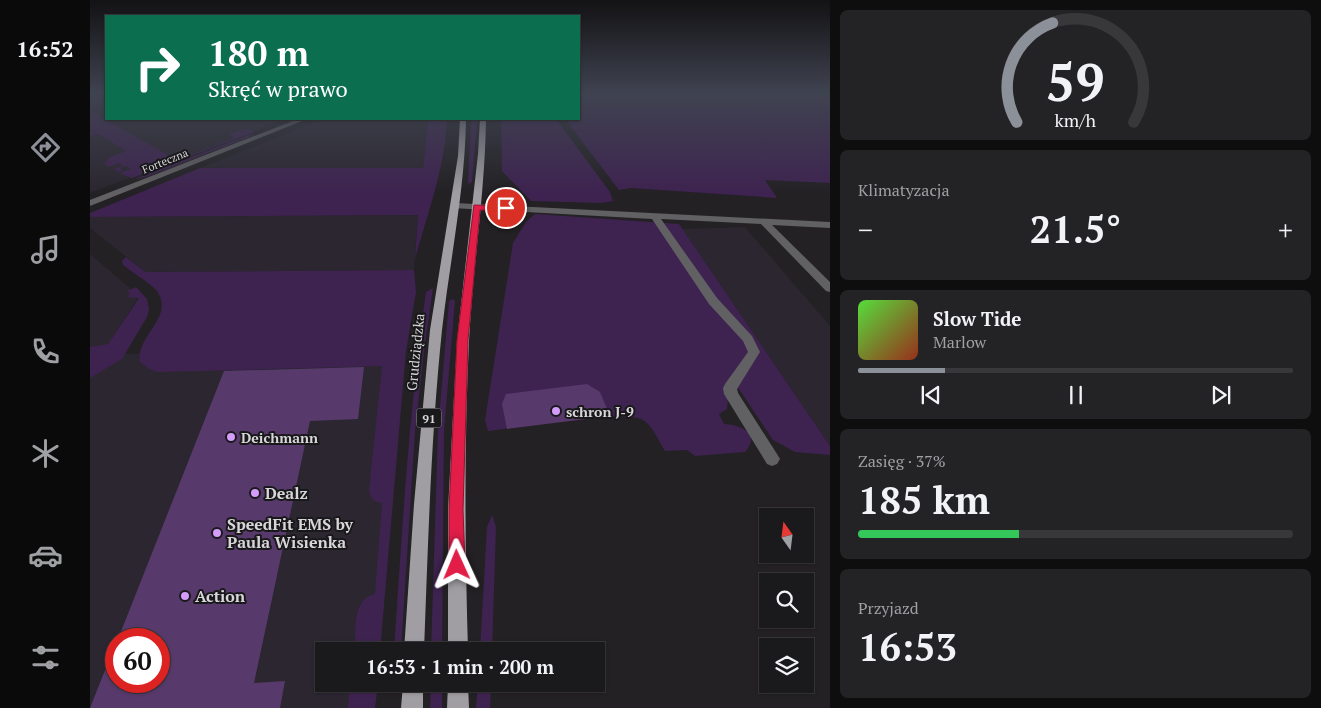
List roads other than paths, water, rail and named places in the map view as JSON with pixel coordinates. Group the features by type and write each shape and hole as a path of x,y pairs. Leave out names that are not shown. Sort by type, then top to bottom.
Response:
{"main road":[{"name":"Grudziądzka","path":"414,642 422,504 436,330 462,156 463,126"},
{"name":"91","path":"458,642 456,510 462,356 482,154 483,126"},
{"path":"412,708 413,692"},
{"path":"458,692 458,708"}],"street":[{"name":"Forteczna","path":"90,203 286,126"},
{"path":"455,206 830,226"},
{"path":"656,217 713,301 748,340 754,352 730,388 731,394 772,459"},
{"path":"764,222 830,288"}],"place":[{"name":"schron J-9","path":"556,411"},
{"name":"Deichmann","path":"231,437"},
{"name":"Dealz","path":"255,493"},
{"name":"SpeedFit EMS by Paula Wisienka","path":"217,533"},
{"name":"Action","path":"185,596"}]}
